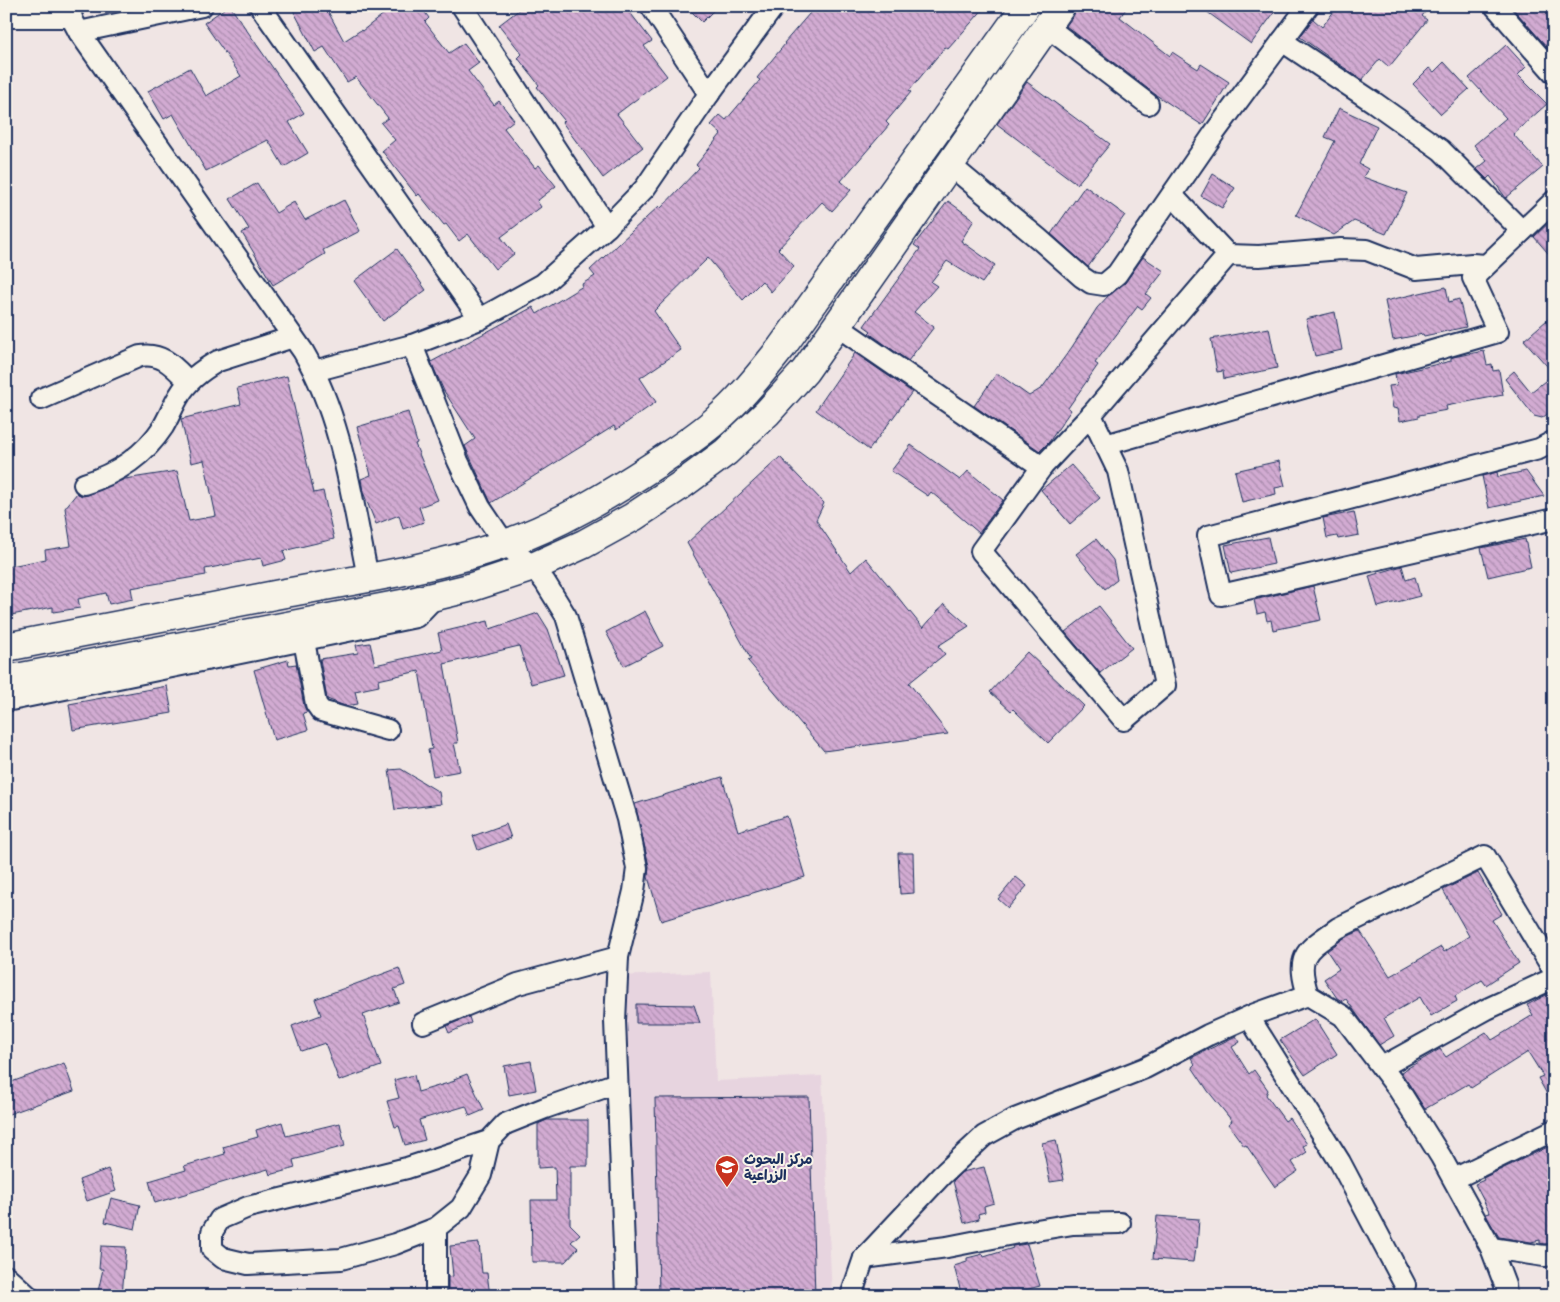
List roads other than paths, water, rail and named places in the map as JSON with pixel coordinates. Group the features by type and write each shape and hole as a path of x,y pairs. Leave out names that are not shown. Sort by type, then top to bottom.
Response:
{"main road":[{"path":"6,647 368,577 461,556 505,544 550,525 636,477 715,421 751,386 781,348 1026,6"},
{"path":"6,680 436,596 533,567 584,544 633,517 680,486 726,452 767,413 805,371 1054,16"}],"street":[{"path":"6,17 72,19 202,6"},
{"path":"260,6 480,318"},
{"path":"462,6 607,228"},
{"path":"651,6 709,94"},
{"path":"314,371 412,345 480,318 542,284 607,228 645,188 709,94 774,6"},
{"path":"950,165 1091,284 1104,285 1117,274 1215,132 1308,6"},
{"path":"1494,6 1554,73"},
{"path":"1054,16 1148,104"},
{"path":"72,19 293,337 314,371 325,397 341,449 368,577"},
{"path":"1282,42 1375,103 1441,150 1522,232"},
{"path":"1172,195 1228,255 1259,256 1341,249 1366,250 1416,269 1472,264 1486,265"},
{"path":"1105,445 1498,332 1473,278 1554,201"},
{"path":"1090,415 1118,472 1165,685 1124,720 981,551 1042,467 1090,415 1228,255"},
{"path":"837,326 1042,467"},
{"path":"84,484 113,473 138,456 163,427 179,396 189,382 203,370 218,361 293,337"},
{"path":"412,345 480,507 505,544 533,567 556,598 566,616 627,819 637,868 634,891 618,957 615,1021 624,1294"},
{"path":"41,399 146,355 166,360 189,382"},
{"path":"1554,441 1540,449 1208,536 1221,595 1554,520"},
{"path":"6,701 416,617 436,596"},
{"path":"304,641 316,704 321,711 388,730"},
{"path":"1506,1296 1505,1285 1491,1248 1454,1179 1425,1132 1382,1067 1343,1016 1308,995 1302,977 1302,966 1305,955 1317,943 1338,928 1485,856 1554,971"},
{"path":"423,1023 518,984 618,957"},
{"path":"1382,1067 1487,1009 1554,978"},
{"path":"851,1296 864,1258 942,1175 984,1136 1015,1120 1145,1068 1208,1035 1249,1017 1308,995"},
{"path":"1249,1017 1340,1162 1405,1285"},
{"path":"489,1141 482,1175 461,1208 436,1228 395,1244 341,1259 248,1264 223,1258 212,1249 212,1232 220,1219 248,1207 407,1168 489,1141 505,1124 617,1083"},
{"path":"1454,1179 1554,1130"},
{"path":"864,1258 947,1247 1018,1232 1073,1224 1120,1223"},
{"path":"436,1228 436,1296"},
{"path":"1491,1248 1544,1256 1554,1255"},
{"path":"6,1276 28,1296"}],"place":[{"name":"مركز البحوث الزراعية","path":"727,1188"}]}
